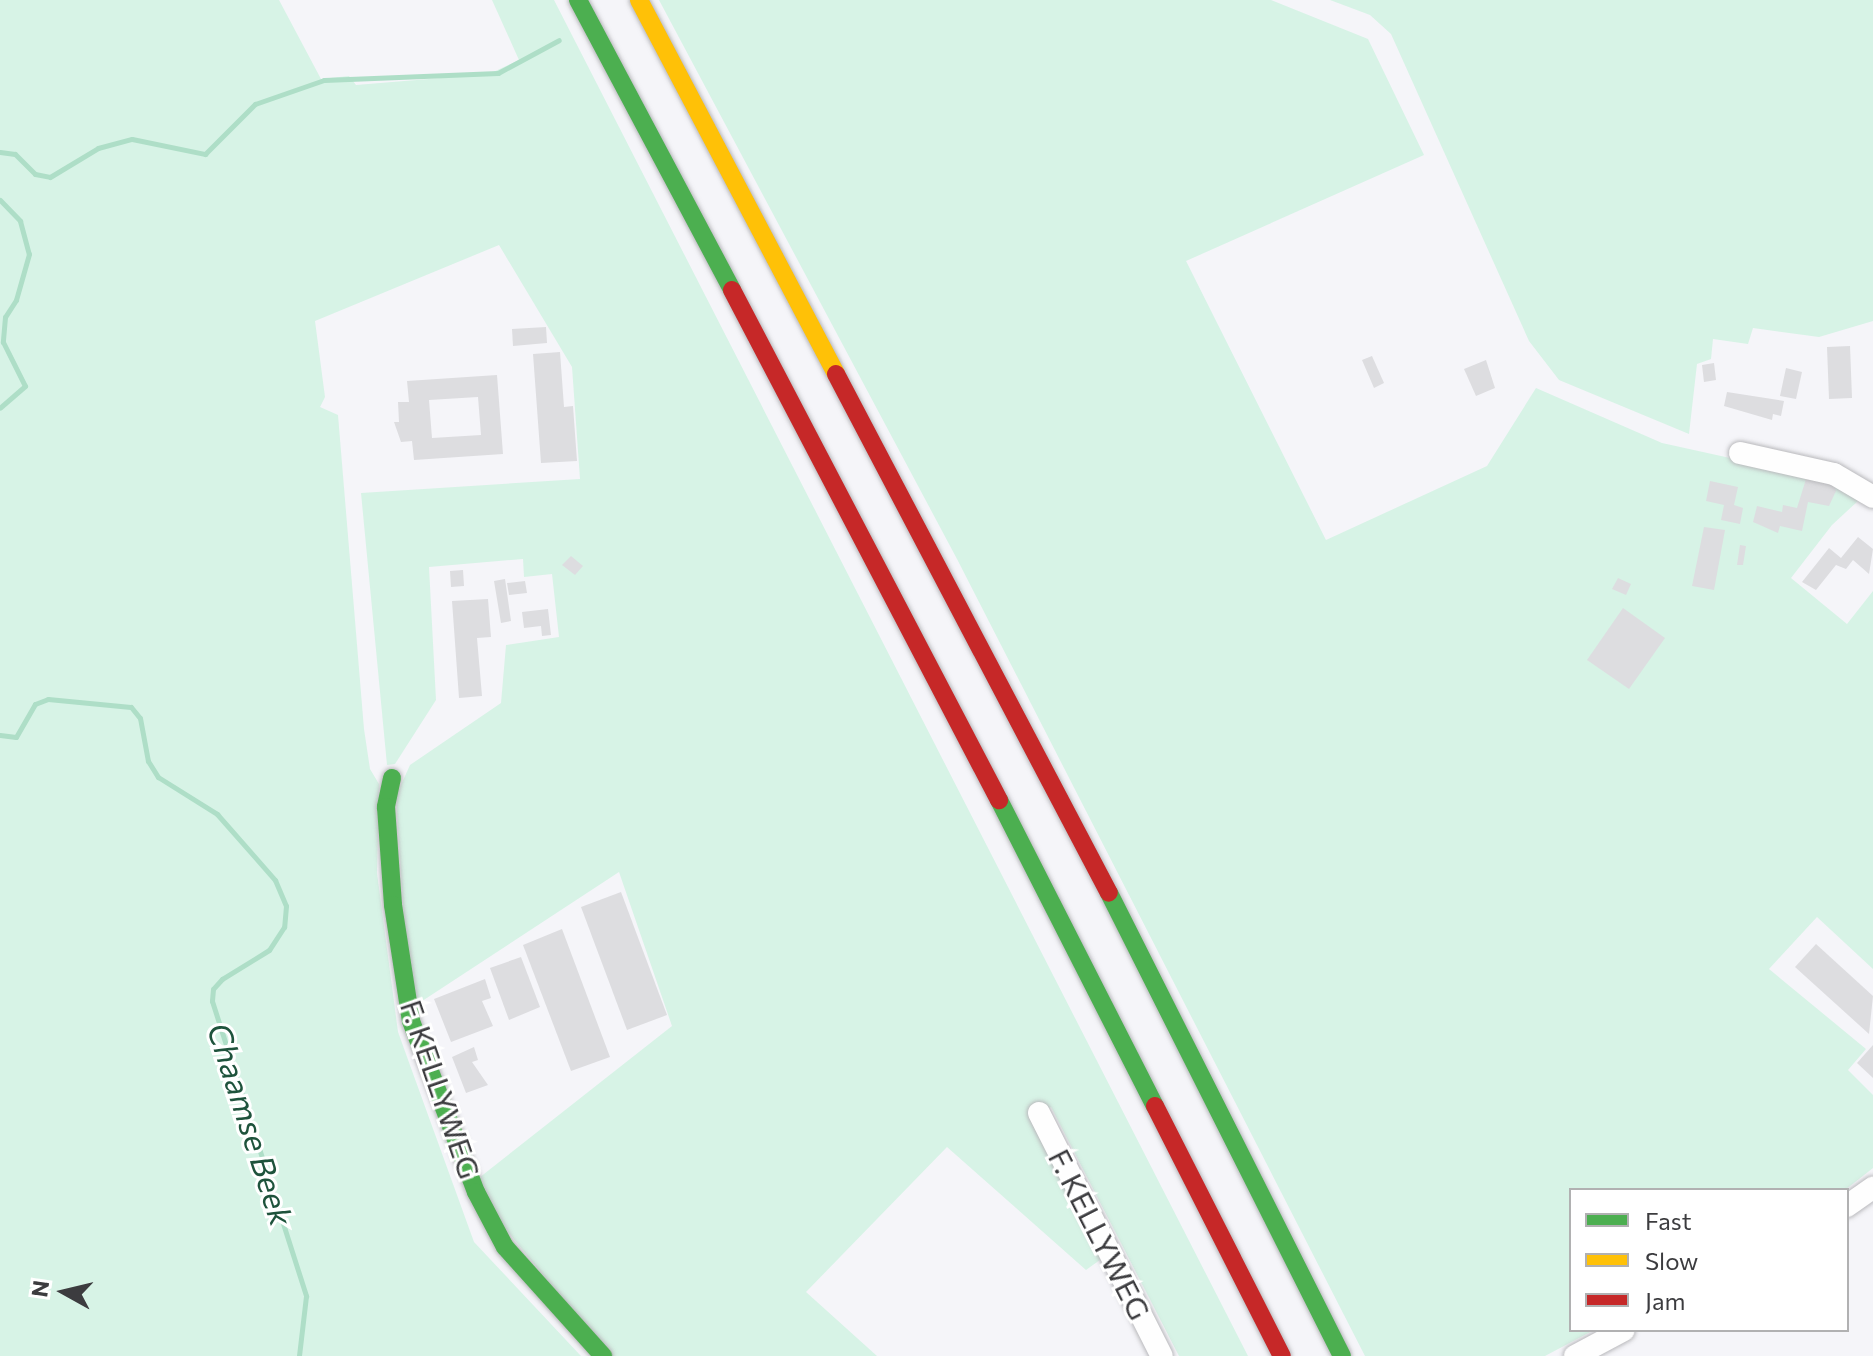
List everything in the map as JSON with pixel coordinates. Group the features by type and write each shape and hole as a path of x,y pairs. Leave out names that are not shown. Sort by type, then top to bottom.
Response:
{"main road":[{"path":"578,0 927,659 1282,1356"},
{"path":"639,0 1151,972 1342,1356"},
{"name":"F. KELLYWEG","path":"392,778 386,807 393,905 411,1021 476,1192 505,1247 603,1356"}],"street":[{"path":"1740,453 1834,474 1873,497"},
{"name":"F. KELLYWEG","path":"1039,1113 1162,1356"},
{"path":"1849,1205 1873,1188"},
{"path":"1575,1356 1620,1332"}],"green space":[{"path":"0,0 279,0 321,79 349,76 356,85 489,74 519,60 492,0 554,0 1248,1356 1179,1356 1051,1107 1034,1117 1104,1257 1086,1270 947,1147 806,1292 877,1356 609,1356 470,1185 672,1026 619,872 410,1009 396,796 410,765 501,703 506,645 559,637 552,574 524,577 523,559 429,567 436,700 395,764 387,765 361,493 580,479 572,367 499,245 315,321 325,397 320,407 338,415 364,729 370,769 379,784 377,873 398,1032 474,1242 581,1356 0,1356"},
{"path":"659,0 1271,0 1368,39 1424,155 1186,261 1326,540 1487,466 1536,388 1662,443 1821,478 1859,500 1832,525 1791,578 1847,624 1873,591 1873,969 1817,917 1769,969 1866,1049 1848,1070 1873,1095 1873,1168 1848,1188 1569,1188 1569,1332 1590,1332 1545,1356 1365,1356 957,559"},
{"path":"1330,0 1873,0 1873,321 1819,337 1753,328 1748,344 1713,339 1711,359 1697,364 1689,434 1559,380 1529,341 1391,34 1370,15"}],"building":[{"path":"546,327 547,343 513,346 512,329"},
{"path":"1850,346 1852,398 1829,399 1827,347"},
{"path":"560,352 564,407 573,406 577,461 541,463 533,354"},
{"path":"1372,356 1384,383 1374,388 1362,360"},
{"path":"1486,360 1495,388 1476,396 1464,369"},
{"path":"1714,363 1716,380 1704,382 1702,365"},
{"path":"1786,368 1802,372 1796,399 1780,396"},
{"path":"497,375 503,454 414,460 412,441 401,442 394,422 399,422 398,402 409,402 407,381","holes":["478,397 481,435 432,438 429,400"]},
{"path":"1727,392 1784,401 1781,416 1773,414 1772,420 1724,406"},
{"path":"1806,479 1834,485 1836,491 1829,506 1808,502 1802,531 1780,526 1778,533 1753,522 1757,506 1782,512 1783,505 1797,508"},
{"path":"1710,481 1738,487 1734,505 1743,508 1740,524 1721,520 1724,505 1706,501"},
{"path":"1704,527 1725,530 1714,590 1692,586"},
{"path":"1858,537 1873,549 1869,574 1853,560 1846,569 1836,565 1816,590 1802,582 1829,548 1841,558"},
{"path":"1740,545 1746,546 1743,565 1737,565"},
{"path":"571,556 583,566 575,575 562,565"},
{"path":"463,570 464,586 451,587 450,571"},
{"path":"1618,578 1631,584 1626,595 1612,589"},
{"path":"505,579 511,621 501,623 494,581"},
{"path":"525,581 527,593 509,595 507,583"},
{"path":"488,599 491,637 477,638 482,696 459,698 452,601"},
{"path":"1623,608 1665,638 1629,689 1587,660"},
{"path":"548,609 551,635 542,636 541,626 524,628 522,612"},
{"path":"621,892 667,1015 627,1030 581,907"},
{"path":"562,929 610,1057 571,1071 523,945"},
{"path":"1816,944 1873,996 1869,1034 1795,967"},
{"path":"521,957 540,1007 509,1020 490,968"},
{"path":"485,979 491,998 482,1001 493,1026 451,1042 434,999"},
{"path":"1873,1045 1873,1078 1857,1063"},
{"path":"474,1047 478,1060 472,1062 488,1085 466,1093 452,1057"}],"waterway":[{"name":"Chaamse Beek","path":"0,152 15,154 35,174 50,177 98,148 132,139 205,154 255,104 324,80 498,73 559,40"},
{"name":"Chaamse Beek","path":"0,200 20,221 29,254 16,300 5,317 3,342 25,386 0,408"},
{"name":"Chaamse Beek","path":"0,735 16,737 35,704 48,699 131,707 140,718 148,761 158,777 217,814 275,880 286,906 284,927 269,950 222,979 213,989 212,1001 306,1296 299,1356"}],"traffic: fast":[{"path":"578,0 732,290"},
{"path":"392,778 386,807 393,905 411,1021 476,1192 505,1247 603,1356"},
{"path":"999,800 1155,1106"},
{"path":"1109,893 1342,1356"}],"traffic: slow":[{"path":"639,0 836,374"}],"traffic: jam":[{"path":"732,290 999,800"},
{"path":"836,374 1109,893"},
{"path":"1155,1106 1282,1356"}]}
